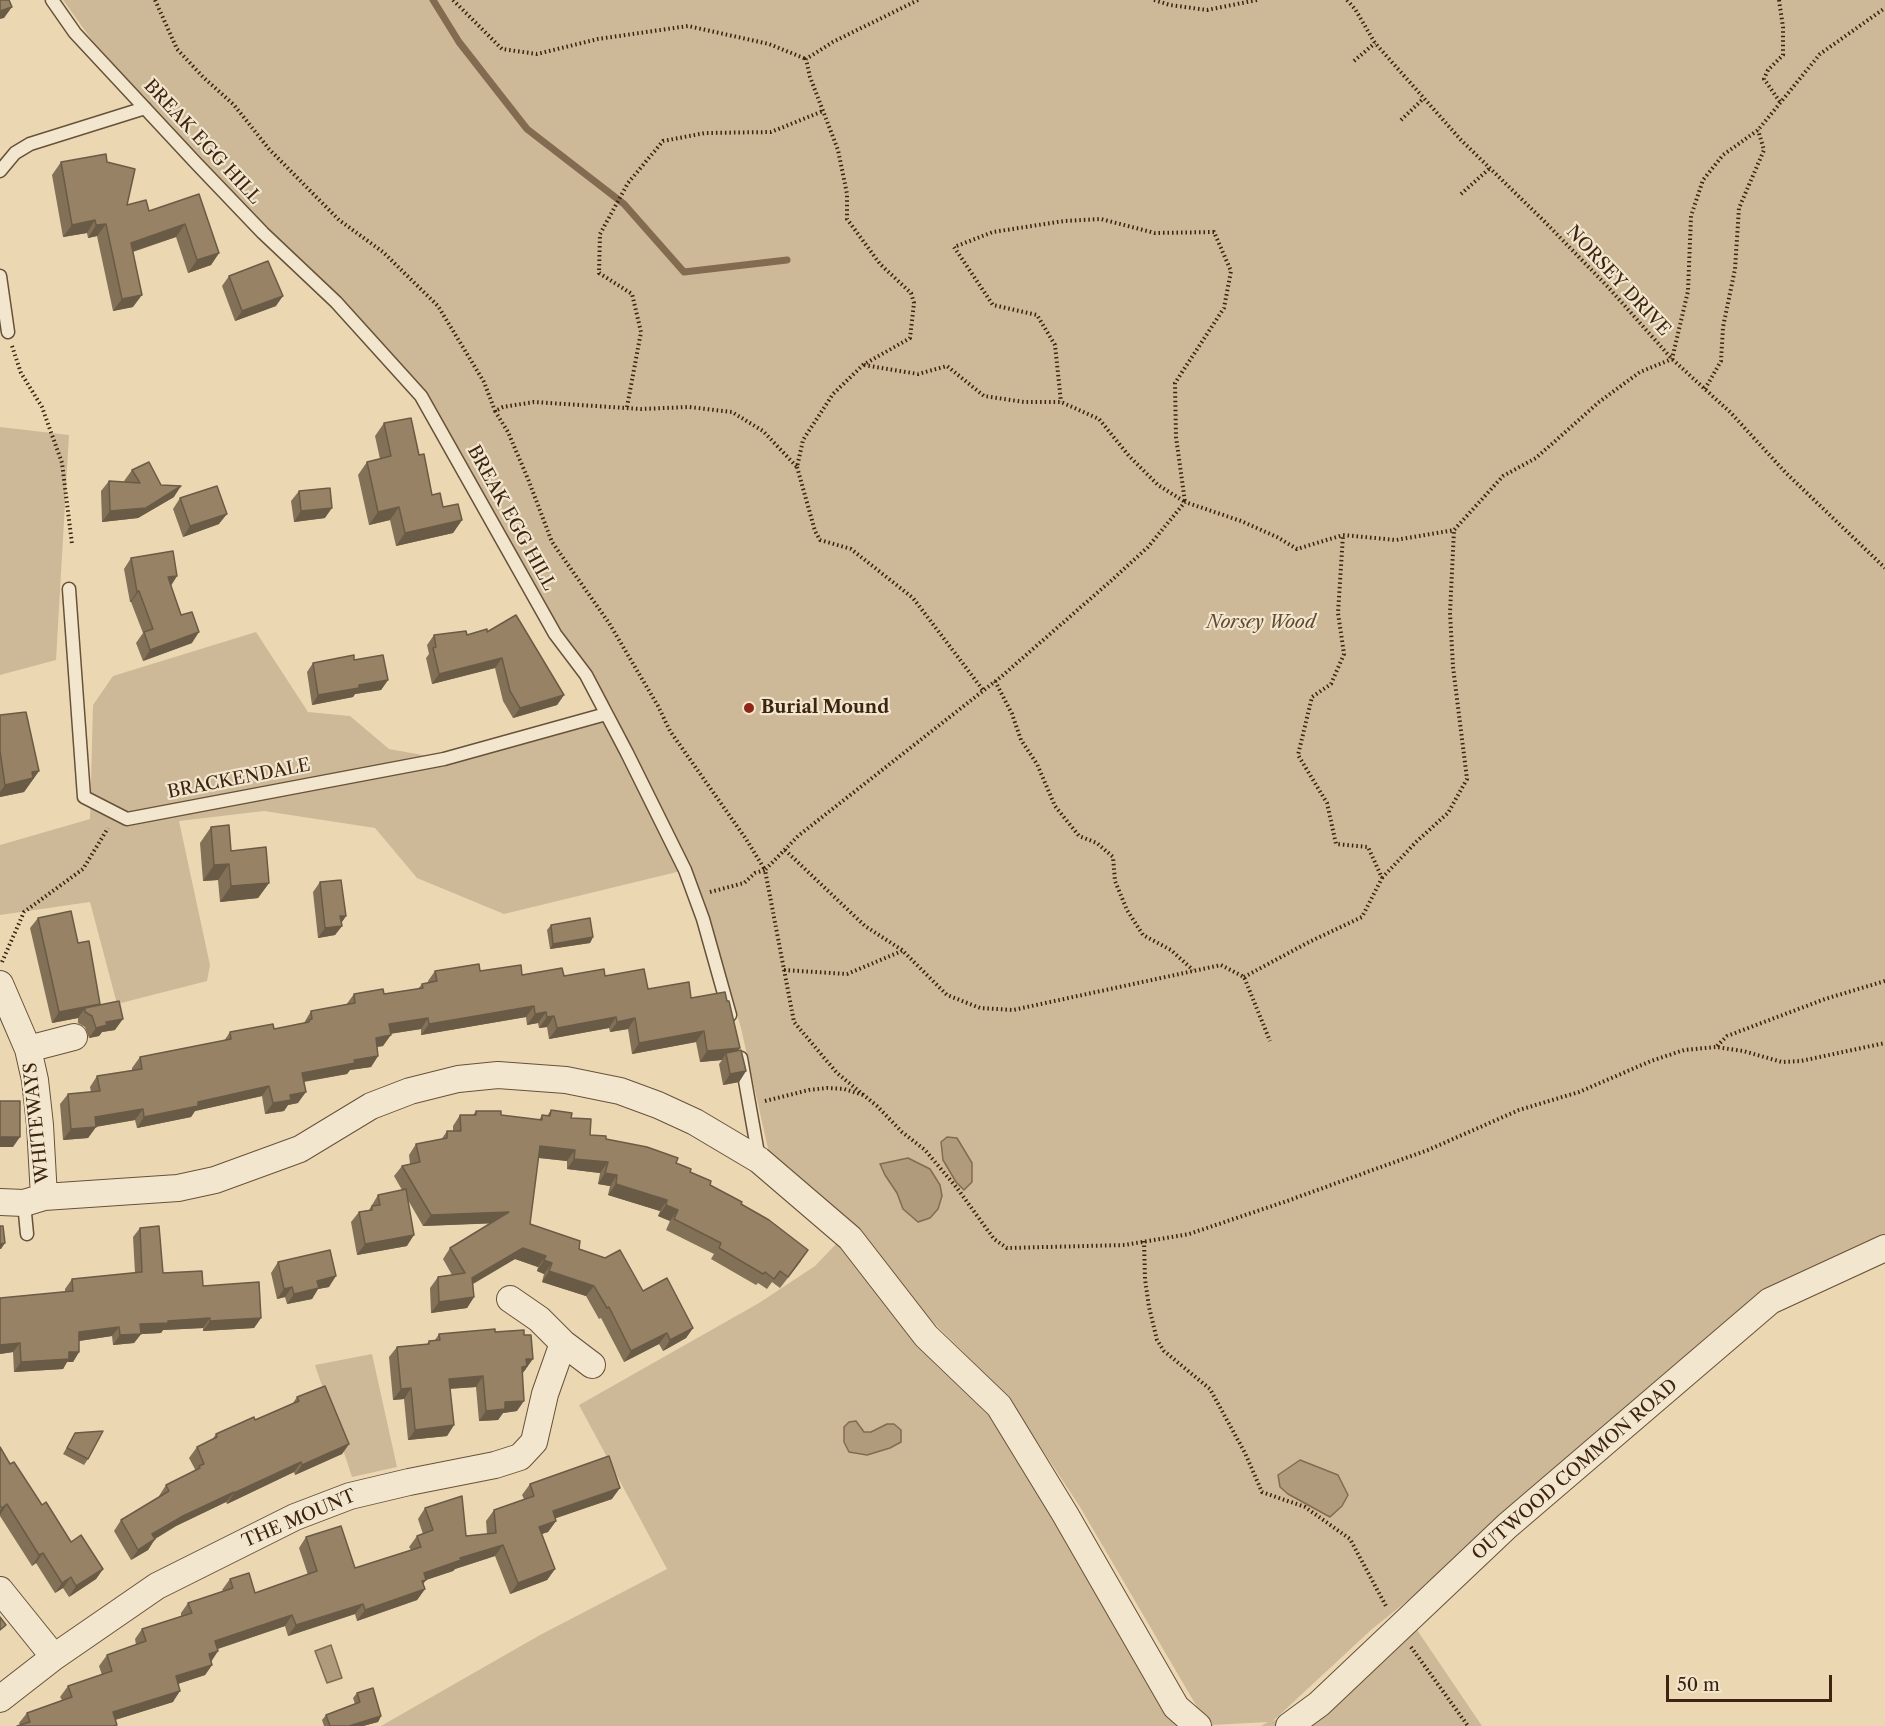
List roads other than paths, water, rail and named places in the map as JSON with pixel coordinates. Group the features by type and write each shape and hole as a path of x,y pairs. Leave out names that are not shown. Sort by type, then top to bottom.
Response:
{"street":[{"name":"WHITEWAYS","path":"0,984 28,1049 35,1080 40,1125 23,1200"},
{"name":"WHITEWAYS","path":"28,1049 74,1037"},
{"path":"23,1200 178,1188 215,1180 300,1149 371,1106 410,1091 458,1079 498,1075 566,1080 620,1091 695,1122 759,1160 850,1238 926,1336 999,1406 1065,1514 1176,1707 1198,1726"},
{"name":"OUTWOOD COMMON ROAD","path":"1289,1726 1319,1704 1506,1526 1770,1301 1885,1248"},
{"path":"510,1299 539,1319 563,1343 592,1365"},
{"name":"THE MOUNT","path":"0,1699 157,1586 295,1517 350,1496 495,1465 520,1457 534,1442 545,1394 563,1343"},
{"path":"0,1590 54,1658"}],"lane":[{"name":"BREAK EGG HILL","path":"52,0 75,33 263,233 336,302 421,396 555,634 586,675 685,870 721,980 746,1074 759,1160"},
{"path":"0,171 15,153 30,144 145,108"},
{"path":"0,276 8,332"},
{"name":"BRACKENDALE","path":"69,589 84,797 127,819 444,759 606,714"},
{"path":"23,1200 27,1234"}],"waterway":[{"path":"433,0 459,42 527,129 624,204 684,272 787,260"}],"place":[{"name":"Burial Mound","path":"749,708"}],"park label":[{"name":"Norsey Wood","path":"1261,623"}]}
